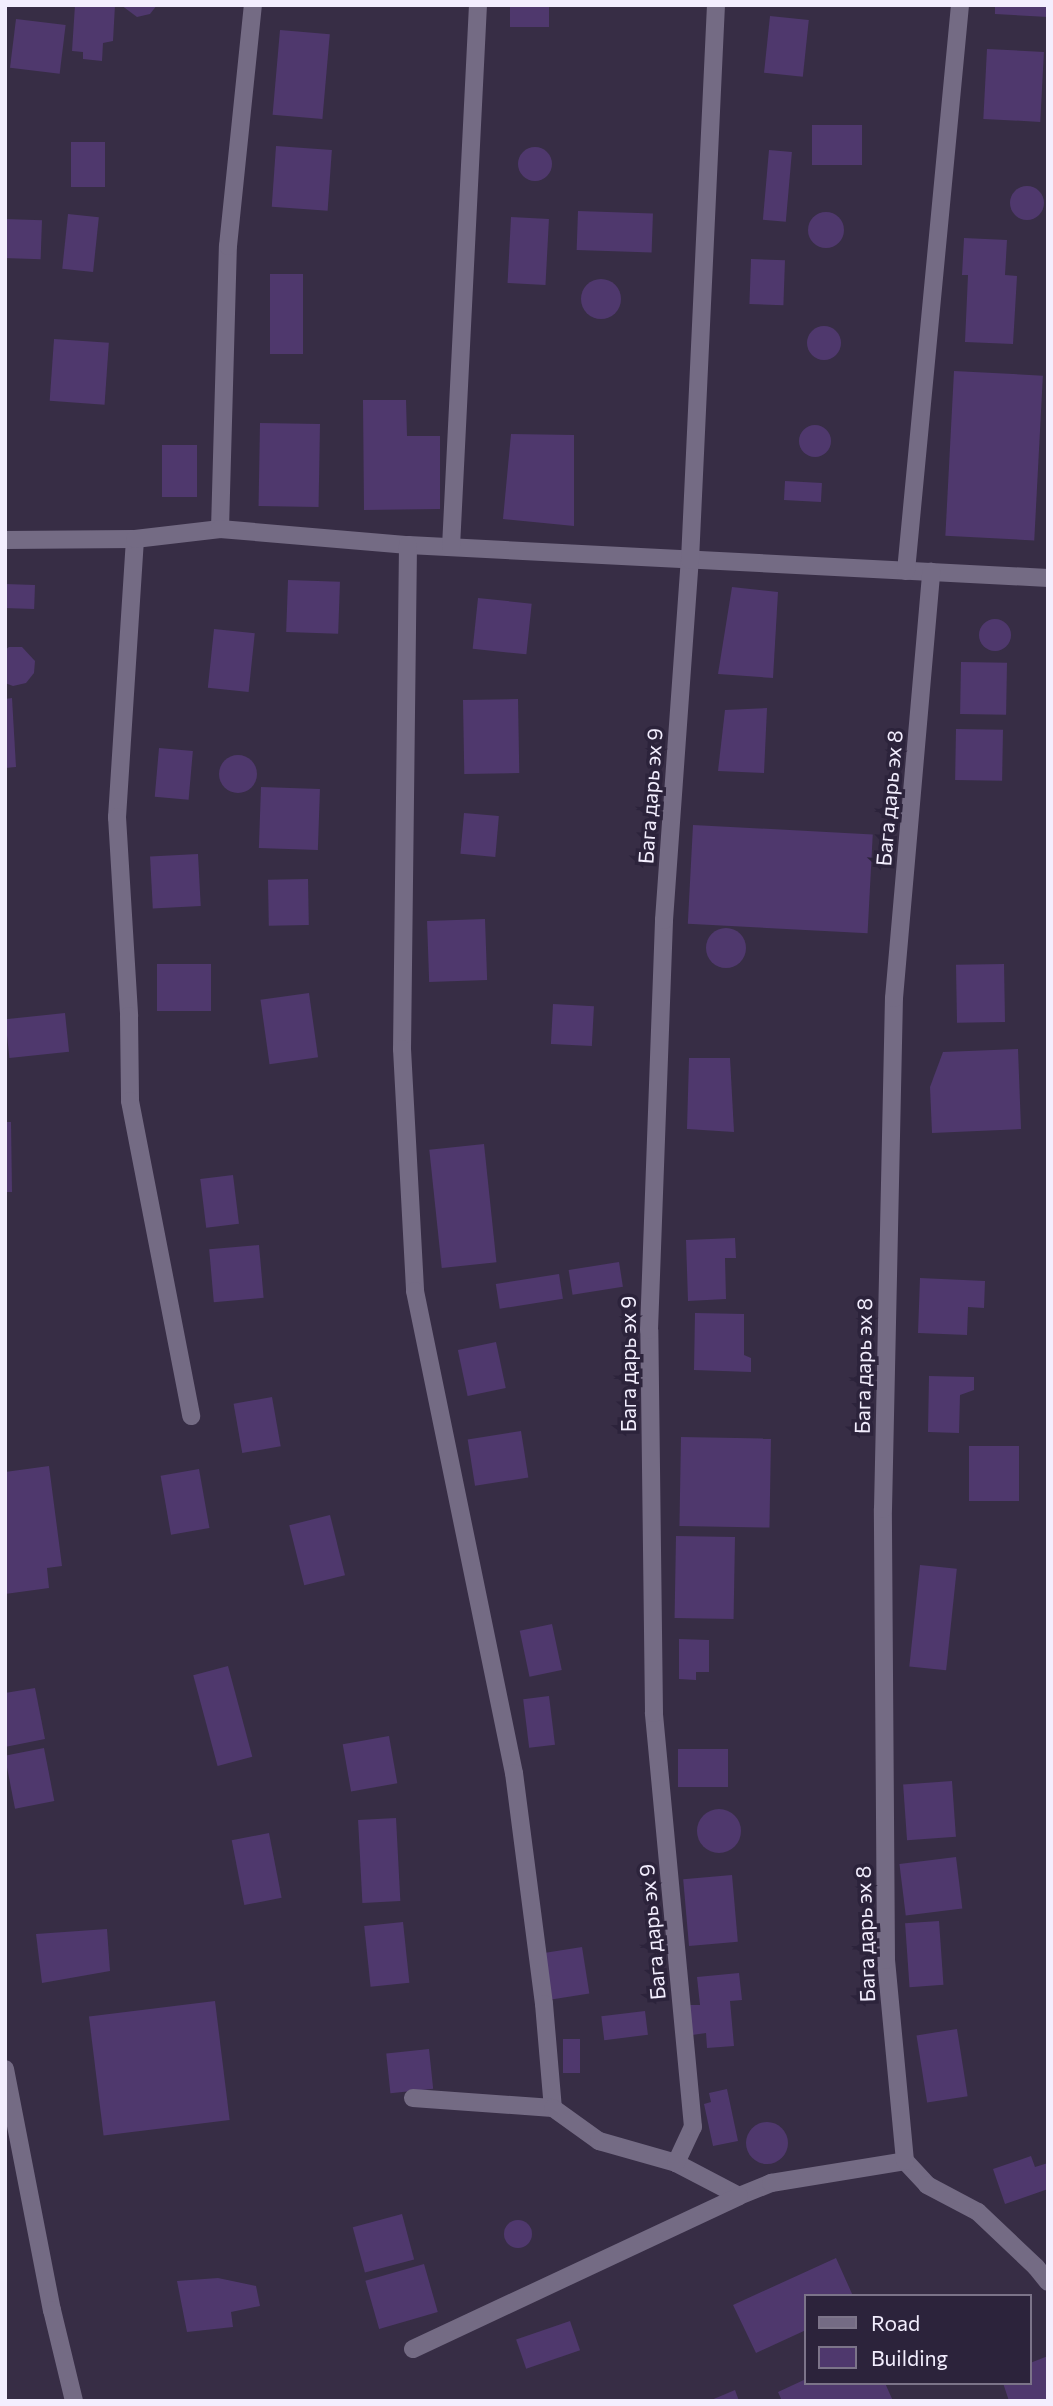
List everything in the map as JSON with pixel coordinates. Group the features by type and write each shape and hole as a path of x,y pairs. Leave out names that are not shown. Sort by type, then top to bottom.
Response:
{"street":[{"path":"220,529 228,246 253,5"},
{"path":"451,547 478,5"},
{"name":"Бага дарь эх 9","path":"676,2163 693,2127 654,1713 649,1330 664,920 690,560 716,5"},
{"path":"906,571 960,5"},
{"path":"5,540 135,539 220,529 408,545 1048,578"},
{"path":"135,539 117,817 129,1016 130,1101 191,1416"},
{"path":"408,545 402,1049 415,1291 514,1773 544,2004 553,2108"},
{"name":"Бага дарь эх 8","path":"905,2161 886,1960 883,1509 894,998 931,572"},
{"path":"5,2068 52,2309 74,2401"},
{"path":"413,2098 553,2108 599,2141 676,2163 739,2196"},
{"path":"412,2349 771,2183 905,2161 927,2185 978,2212 1036,2267 1048,2282"}],"building":[{"path":"75,5 115,5 113,41 103,43 102,61 83,59 83,52 72,51"},
{"path":"121,5 157,5 150,14 137,17"},
{"path":"510,5 549,5 549,27 510,27"},
{"path":"995,5 1048,5 1048,17 995,14"},
{"path":"770,16 809,20 803,77 764,73"},
{"path":"16,19 66,25 60,74 10,68"},
{"path":"280,30 330,34 322,119 273,115"},
{"path":"987,49 1044,52 1040,122 983,119"},
{"path":"812,125 862,125 862,165 812,165"},
{"path":"71,142 105,142 105,187 71,187"},
{"path":"276,146 332,150 328,211 272,207"},
{"path":"535,147 547,152 552,164 547,176 535,181 523,176 518,164 523,152"},
{"path":"769,150 792,152 786,222 763,220"},
{"path":"1027,186 1039,191 1044,203 1039,215 1027,220 1015,215 1010,203 1015,191"},
{"path":"578,211 653,214 652,253 577,250"},
{"path":"826,212 839,217 844,230 839,243 826,248 813,243 808,230 813,217"},
{"path":"68,214 99,217 93,272 62,269"},
{"path":"511,217 549,219 545,285 508,283"},
{"path":"5,219 42,220 41,259 5,258"},
{"path":"964,238 1007,240 1005,275 1017,276 1013,344 965,342 968,275 962,275"},
{"path":"751,259 785,260 783,305 749,304"},
{"path":"270,274 303,274 303,354 270,354"},
{"path":"601,279 615,285 621,299 615,313 601,319 587,313 581,299 587,285"},
{"path":"824,326 836,331 841,343 836,355 824,360 812,355 807,343 812,331"},
{"path":"54,339 109,343 105,405 50,401"},
{"path":"954,371 1043,376 1034,540 945,536"},
{"path":"363,400 406,400 407,436 440,436 440,509 364,510"},
{"path":"260,423 320,424 319,507 259,506"},
{"path":"815,425 826,430 831,441 826,452 815,457 804,452 799,441 804,430"},
{"path":"511,434 574,435 574,526 503,519"},
{"path":"162,445 197,445 197,497 162,497"},
{"path":"785,481 822,483 821,502 784,500"},
{"path":"288,580 340,582 338,634 286,632"},
{"path":"5,584 35,585 34,609 5,608"},
{"path":"732,587 778,592 773,678 718,674"},
{"path":"478,598 532,604 526,654 473,649"},
{"path":"995,619 1006,624 1011,635 1006,646 995,651 984,646 979,635 984,624"},
{"path":"214,629 255,633 249,692 208,688"},
{"path":"9,647 22,647 35,661 34,673 26,683 13,686 5,683 5,650"},
{"path":"961,662 1007,663 1006,715 960,714"},
{"path":"12,698 16,767 5,768 5,699"},
{"path":"518,699 519,773 464,774 463,700"},
{"path":"767,708 764,773 718,771 725,710"},
{"path":"956,729 1003,730 1002,781 955,780"},
{"path":"159,748 193,751 189,800 155,797"},
{"path":"238,755 252,760 257,774 252,788 238,793 224,788 219,774 224,760"},
{"path":"261,787 320,789 318,850 259,848"},
{"path":"464,813 499,816 495,857 460,854"},
{"path":"693,825 873,834 868,933 688,924"},
{"path":"198,854 201,906 153,908 150,857"},
{"path":"308,879 309,925 269,926 268,880"},
{"path":"485,919 487,980 429,982 427,921"},
{"path":"726,928 740,934 746,948 740,962 726,968 712,962 706,948 712,934"},
{"path":"157,964 211,964 211,1011 157,1011"},
{"path":"1004,964 1005,1022 957,1023 956,965"},
{"path":"309,993 318,1057 270,1064 260,1000"},
{"path":"553,1004 594,1006 592,1046 551,1044"},
{"path":"65,1013 69,1052 9,1058 5,1019"},
{"path":"1018,1049 1021,1129 932,1133 930,1087 943,1052"},
{"path":"689,1058 730,1058 734,1132 687,1129"},
{"path":"5,1122 11,1122 12,1192 5,1192"},
{"path":"484,1144 496,1262 442,1268 429,1150"},
{"path":"233,1175 239,1224 206,1228 200,1179"},
{"path":"735,1238 736,1258 725,1258 726,1299 688,1301 686,1240"},
{"path":"259,1245 264,1298 214,1302 209,1249"},
{"path":"619,1262 623,1287 573,1295 569,1270"},
{"path":"559,1274 563,1299 500,1309 496,1284"},
{"path":"920,1278 985,1281 984,1308 968,1307 967,1335 918,1333"},
{"path":"695,1313 744,1314 744,1355 751,1358 751,1372 694,1370"},
{"path":"496,1342 506,1388 468,1396 458,1350"},
{"path":"929,1376 974,1377 974,1390 960,1395 959,1433 928,1432"},
{"path":"272,1397 281,1446 242,1453 234,1404"},
{"path":"521,1431 528,1477 475,1486 468,1439"},
{"path":"681,1437 771,1439 769,1528 679,1526"},
{"path":"969,1446 1019,1446 1019,1501 969,1501"},
{"path":"49,1466 62,1566 47,1568 49,1588 5,1594 5,1472"},
{"path":"199,1469 209,1528 171,1535 161,1476"},
{"path":"330,1515 345,1575 304,1585 289,1525"},
{"path":"676,1536 735,1537 734,1619 675,1618"},
{"path":"920,1565 957,1569 946,1670 909,1666"},
{"path":"552,1624 562,1670 529,1677 520,1631"},
{"path":"679,1639 709,1640 709,1672 696,1672 696,1680 679,1679"},
{"path":"228,1666 252,1757 218,1766 193,1675"},
{"path":"35,1688 45,1739 5,1747 5,1693"},
{"path":"549,1696 555,1745 529,1748 523,1699"},
{"path":"389,1736 397,1783 351,1791 343,1744"},
{"path":"44,1748 54,1801 15,1809 5,1756"},
{"path":"678,1749 728,1749 728,1787 678,1787"},
{"path":"952,1781 956,1837 907,1840 903,1784"},
{"path":"719,1809 728,1810 735,1815 740,1822 740,1840 735,1847 728,1852 719,1853 710,1852 703,1847 698,1840 697,1831 698,1822 703,1815 710,1810"},
{"path":"396,1818 400,1901 362,1903 358,1820"},
{"path":"269,1833 282,1898 244,1905 232,1840"},
{"path":"956,1857 962,1909 906,1916 899,1864"},
{"path":"732,1875 738,1942 689,1946 683,1879"},
{"path":"939,1921 943,1985 910,1987 905,1923"},
{"path":"403,1922 409,1983 371,1987 364,1926"},
{"path":"107,1929 110,1971 42,1983 36,1934"},
{"path":"582,1947 589,1993 550,2000 542,1953"},
{"path":"739,1973 742,2000 730,2001 734,2046 707,2048 706,2033 692,2035 690,2005 700,2005 697,1977"},
{"path":"215,2001 230,2120 104,2136 89,2016"},
{"path":"645,2011 648,2035 604,2040 601,2016"},
{"path":"957,2029 968,2096 927,2103 917,2035"},
{"path":"563,2039 580,2039 580,2073 563,2073"},
{"path":"429,2049 433,2089 390,2093 386,2053"},
{"path":"727,2089 738,2141 713,2146 704,2104 711,2102 709,2093"},
{"path":"767,2122 782,2128 788,2143 782,2158 767,2164 752,2158 746,2143 752,2128"},
{"path":"1031,2156 1035,2167 1048,2163 1048,2189 1005,2204 993,2169"},
{"path":"402,2214 414,2259 365,2273 353,2227"},
{"path":"518,2220 528,2224 532,2234 528,2244 518,2248 508,2244 504,2234 508,2224"},
{"path":"836,2258 852,2294 804,2294 804,2331 756,2353 733,2305"},
{"path":"424,2264 438,2312 379,2329 365,2281"},
{"path":"218,2278 256,2286 260,2306 231,2312 233,2327 187,2332 177,2281"},
{"path":"570,2321 580,2350 526,2369 516,2340"},
{"path":"1048,2356 1048,2401 1009,2401 1004,2385 1032,2385 1032,2362"},
{"path":"804,2380 804,2385 886,2385 893,2401 782,2401 778,2392"},
{"path":"735,2390 739,2401 709,2401"}]}
